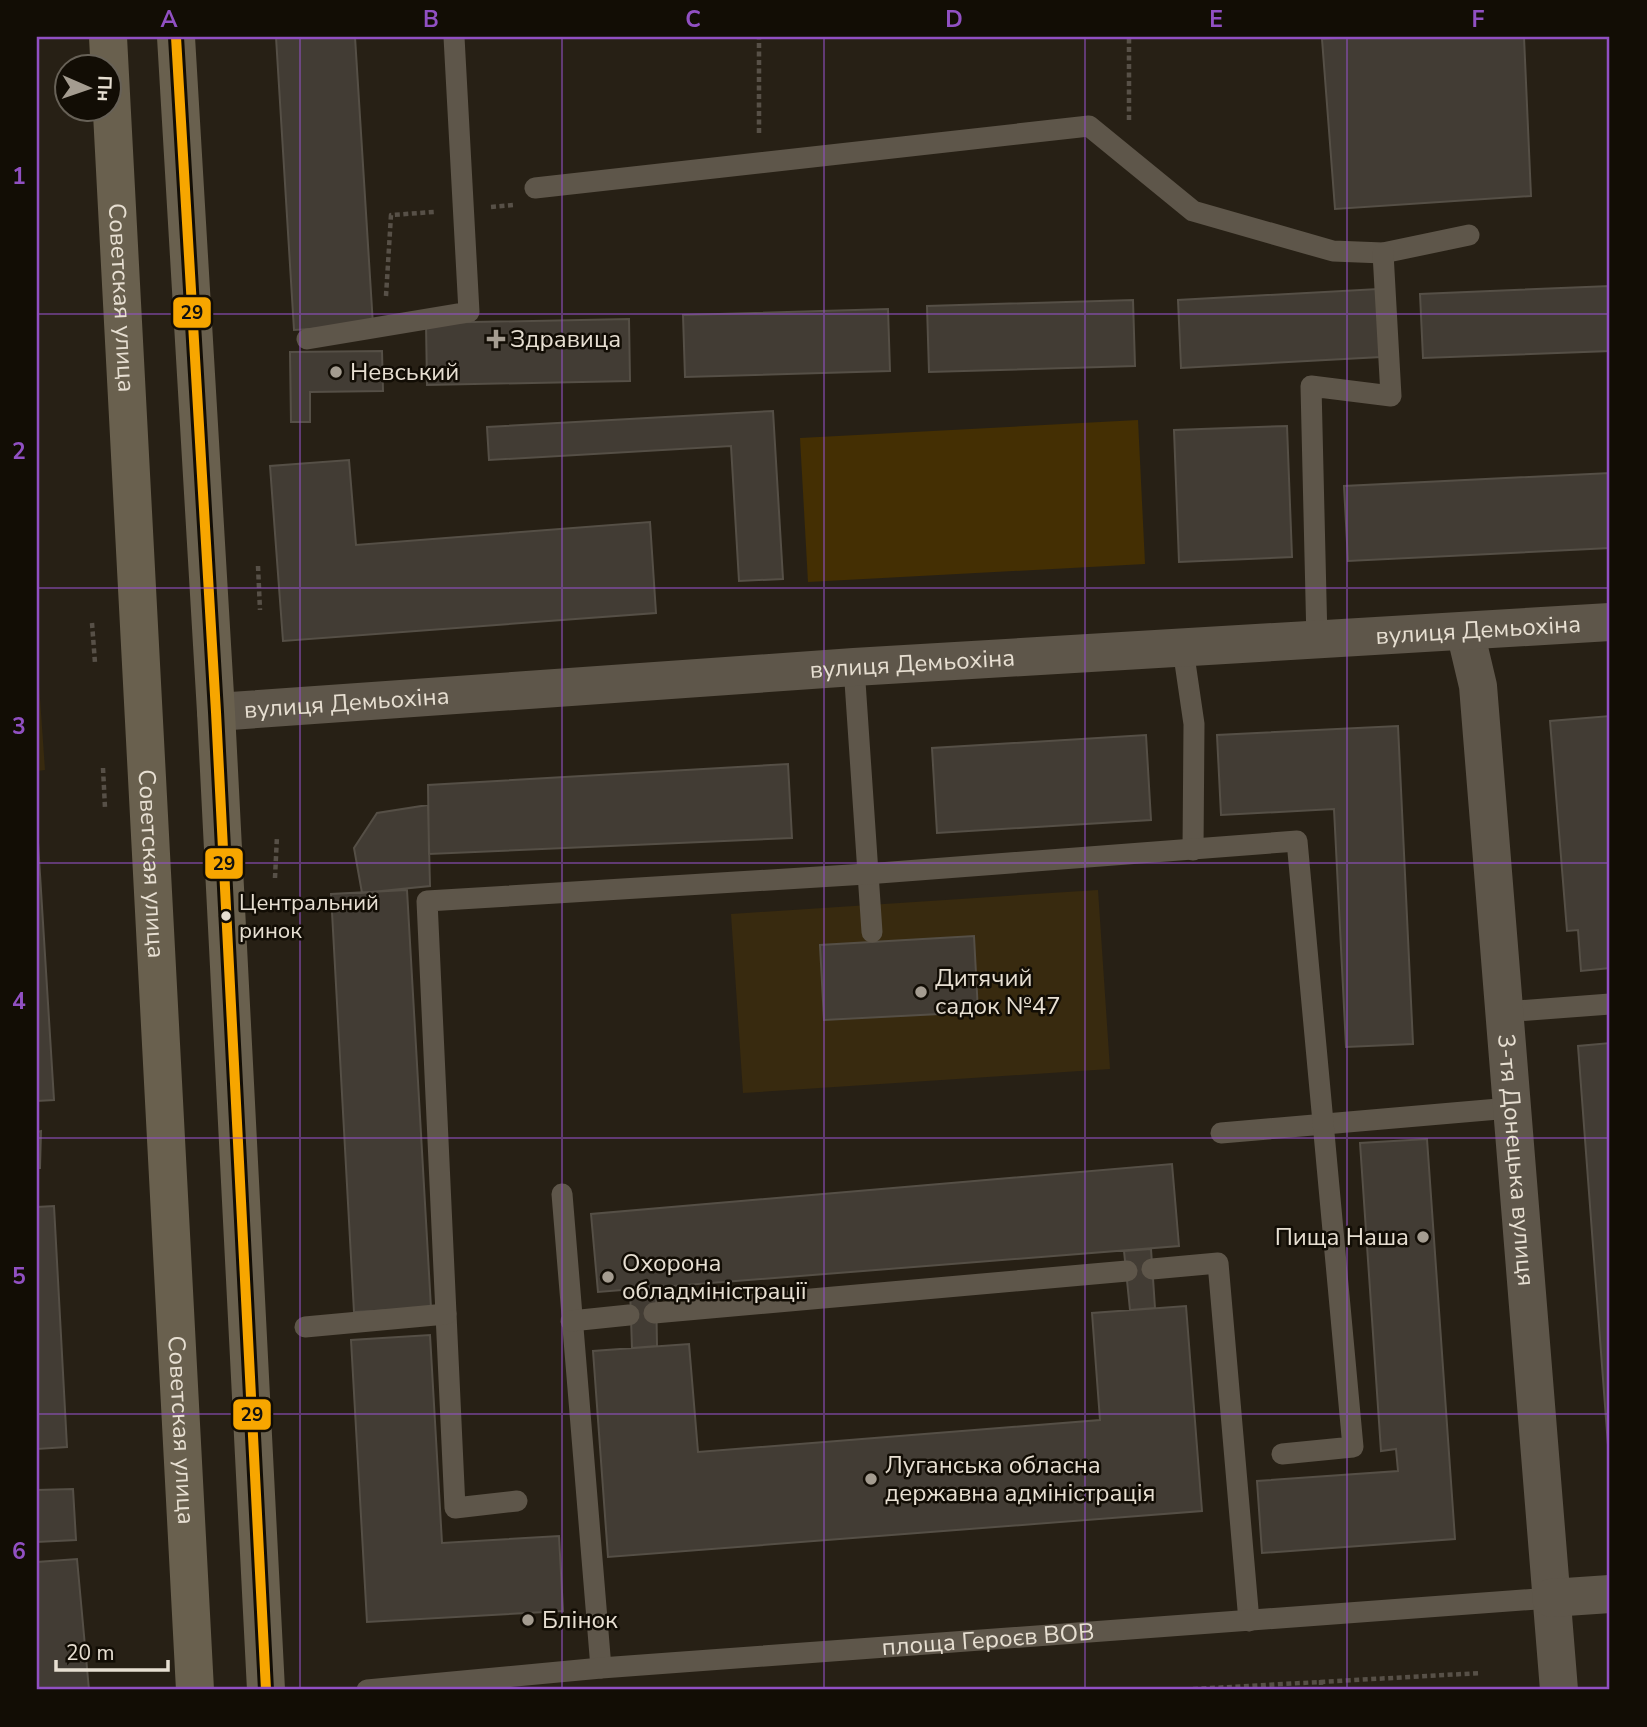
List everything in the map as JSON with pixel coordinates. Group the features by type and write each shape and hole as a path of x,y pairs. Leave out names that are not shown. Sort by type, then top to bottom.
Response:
{"main road":[{"name":"Советская улица","path":"108,37 195,1690"},
{"path":"176,37 216,712 266,1690"}],"street":[{"name":"вулиця Демьохіна","path":"216,712 854,667 1610,622"},
{"name":"3-тя Донецька вулиця","path":"1465,631 1478,686 1559,1690"},
{"name":"площа Героєв ВОВ","path":"1551,1598 1610,1594"}],"lane":[{"path":"307,339 469,312 454,37"},
{"path":"535,188 1089,126 1193,211 1333,251 1382,253 1469,235"},
{"path":"1317,641 1311,386 1391,396 1382,253"},
{"path":"1183,649 1194,724 1193,850"},
{"path":"854,667 872,932"},
{"path":"517,1501 455,1508 427,901 866,874 1297,841 1353,1447 1282,1454"},
{"path":"1504,1012 1610,1004"},
{"path":"1222,1133 1510,1108"},
{"path":"562,1194 570,1321 601,1668"},
{"path":"1152,1269 1217,1263 1249,1621"},
{"path":"654,1313 1127,1271"},
{"path":"305,1327 446,1314"},
{"path":"570,1321 629,1315"},
{"name":"площа Героєв ВОВ","path":"367,1690 601,1668 1551,1598"}],"path":[{"path":"1128,158 1129,37"},
{"path":"258,566 260,610"},
{"path":"92,623 94,663"},
{"path":"103,768 105,808"},
{"path":"275,878 277,836"},
{"path":"1176,1690 1481,1673"},
{"path":"1321,1680 1321,1690"}],"shaded area":[{"path":"1138,420 1145,564 808,582 800,438"},
{"path":"37,655 45,770 37,771"},
{"name":"Дитячий садок №47","path":"1098,890 1110,1069 743,1093 731,914"}],"building":[{"path":"276,37 355,37 373,325 294,330"},
{"path":"1524,37 1531,196 1335,209 1322,39"},
{"path":"1610,286 1610,351 1423,358 1420,294"},
{"path":"1378,289 1381,357 1181,368 1178,300"},
{"path":"1133,300 1135,366 929,372 927,306"},
{"path":"888,309 890,371 685,377 683,315"},
{"path":"629,319 630,381 427,385 426,323"},
{"name":"Невський","path":"382,351 383,391 310,392 310,422 291,422 290,352"},
{"path":"773,411 783,579 739,581 731,446 489,460 487,427"},
{"path":"1287,426 1292,557 1179,562 1174,430"},
{"path":"349,460 356,545 650,522 656,613 283,641 270,466"},
{"path":"1610,473 1610,548 1348,561 1344,486"},
{"path":"1610,716 1610,968 1581,971 1578,930 1567,931 1550,721"},
{"path":"1398,726 1413,1044 1346,1047 1334,809 1221,815 1217,735"},
{"path":"1146,735 1151,820 937,833 932,748"},
{"path":"788,764 792,838 429,854 428,785"},
{"path":"428,805 430,886 362,893 354,848 377,813"},
{"path":"37,826 54,1100 37,1101"},
{"path":"407,890 431,1308 354,1312 331,894"},
{"path":"974,936 978,1012 824,1020 820,945"},
{"path":"1610,1043 1610,1472 1578,1046"},
{"path":"41,1131 40,1168 37,1168 37,1132"},
{"path":"1427,1139 1455,1539 1262,1553 1257,1481 1398,1471 1396,1449 1381,1451 1360,1143"},
{"path":"1172,1164 1179,1246 598,1292 591,1214"},
{"path":"54,1206 67,1447 37,1449 37,1207"},
{"path":"1151,1249 1155,1308 1130,1310 1124,1251"},
{"path":"656,1287 657,1346 632,1348 630,1289"},
{"path":"1186,1306 1202,1511 608,1557 593,1351 689,1344 698,1452 1100,1420 1092,1313"},
{"path":"430,1335 442,1543 559,1536 563,1611 367,1622 351,1340"},
{"path":"73,1489 76,1540 37,1542 37,1490"},
{"path":"77,1559 89,1690 37,1690 37,1562"}],"transit line":[{"name":"29","path":"176,37 216,712 266,1690"}],"place":[{"name":"Здравица","path":"496,339"},
{"name":"Невський","path":"336,372"},
{"name":"Центральний ринок","path":"226,916"},
{"name":"Дитячий садок №47","path":"921,992"},
{"name":"Пища Наша","path":"1423,1237"},
{"name":"Охорона обладміністрації","path":"608,1277"},
{"name":"Луганська обласна державна адміністрація","path":"871,1479"},
{"name":"Блінок","path":"528,1620"}]}
